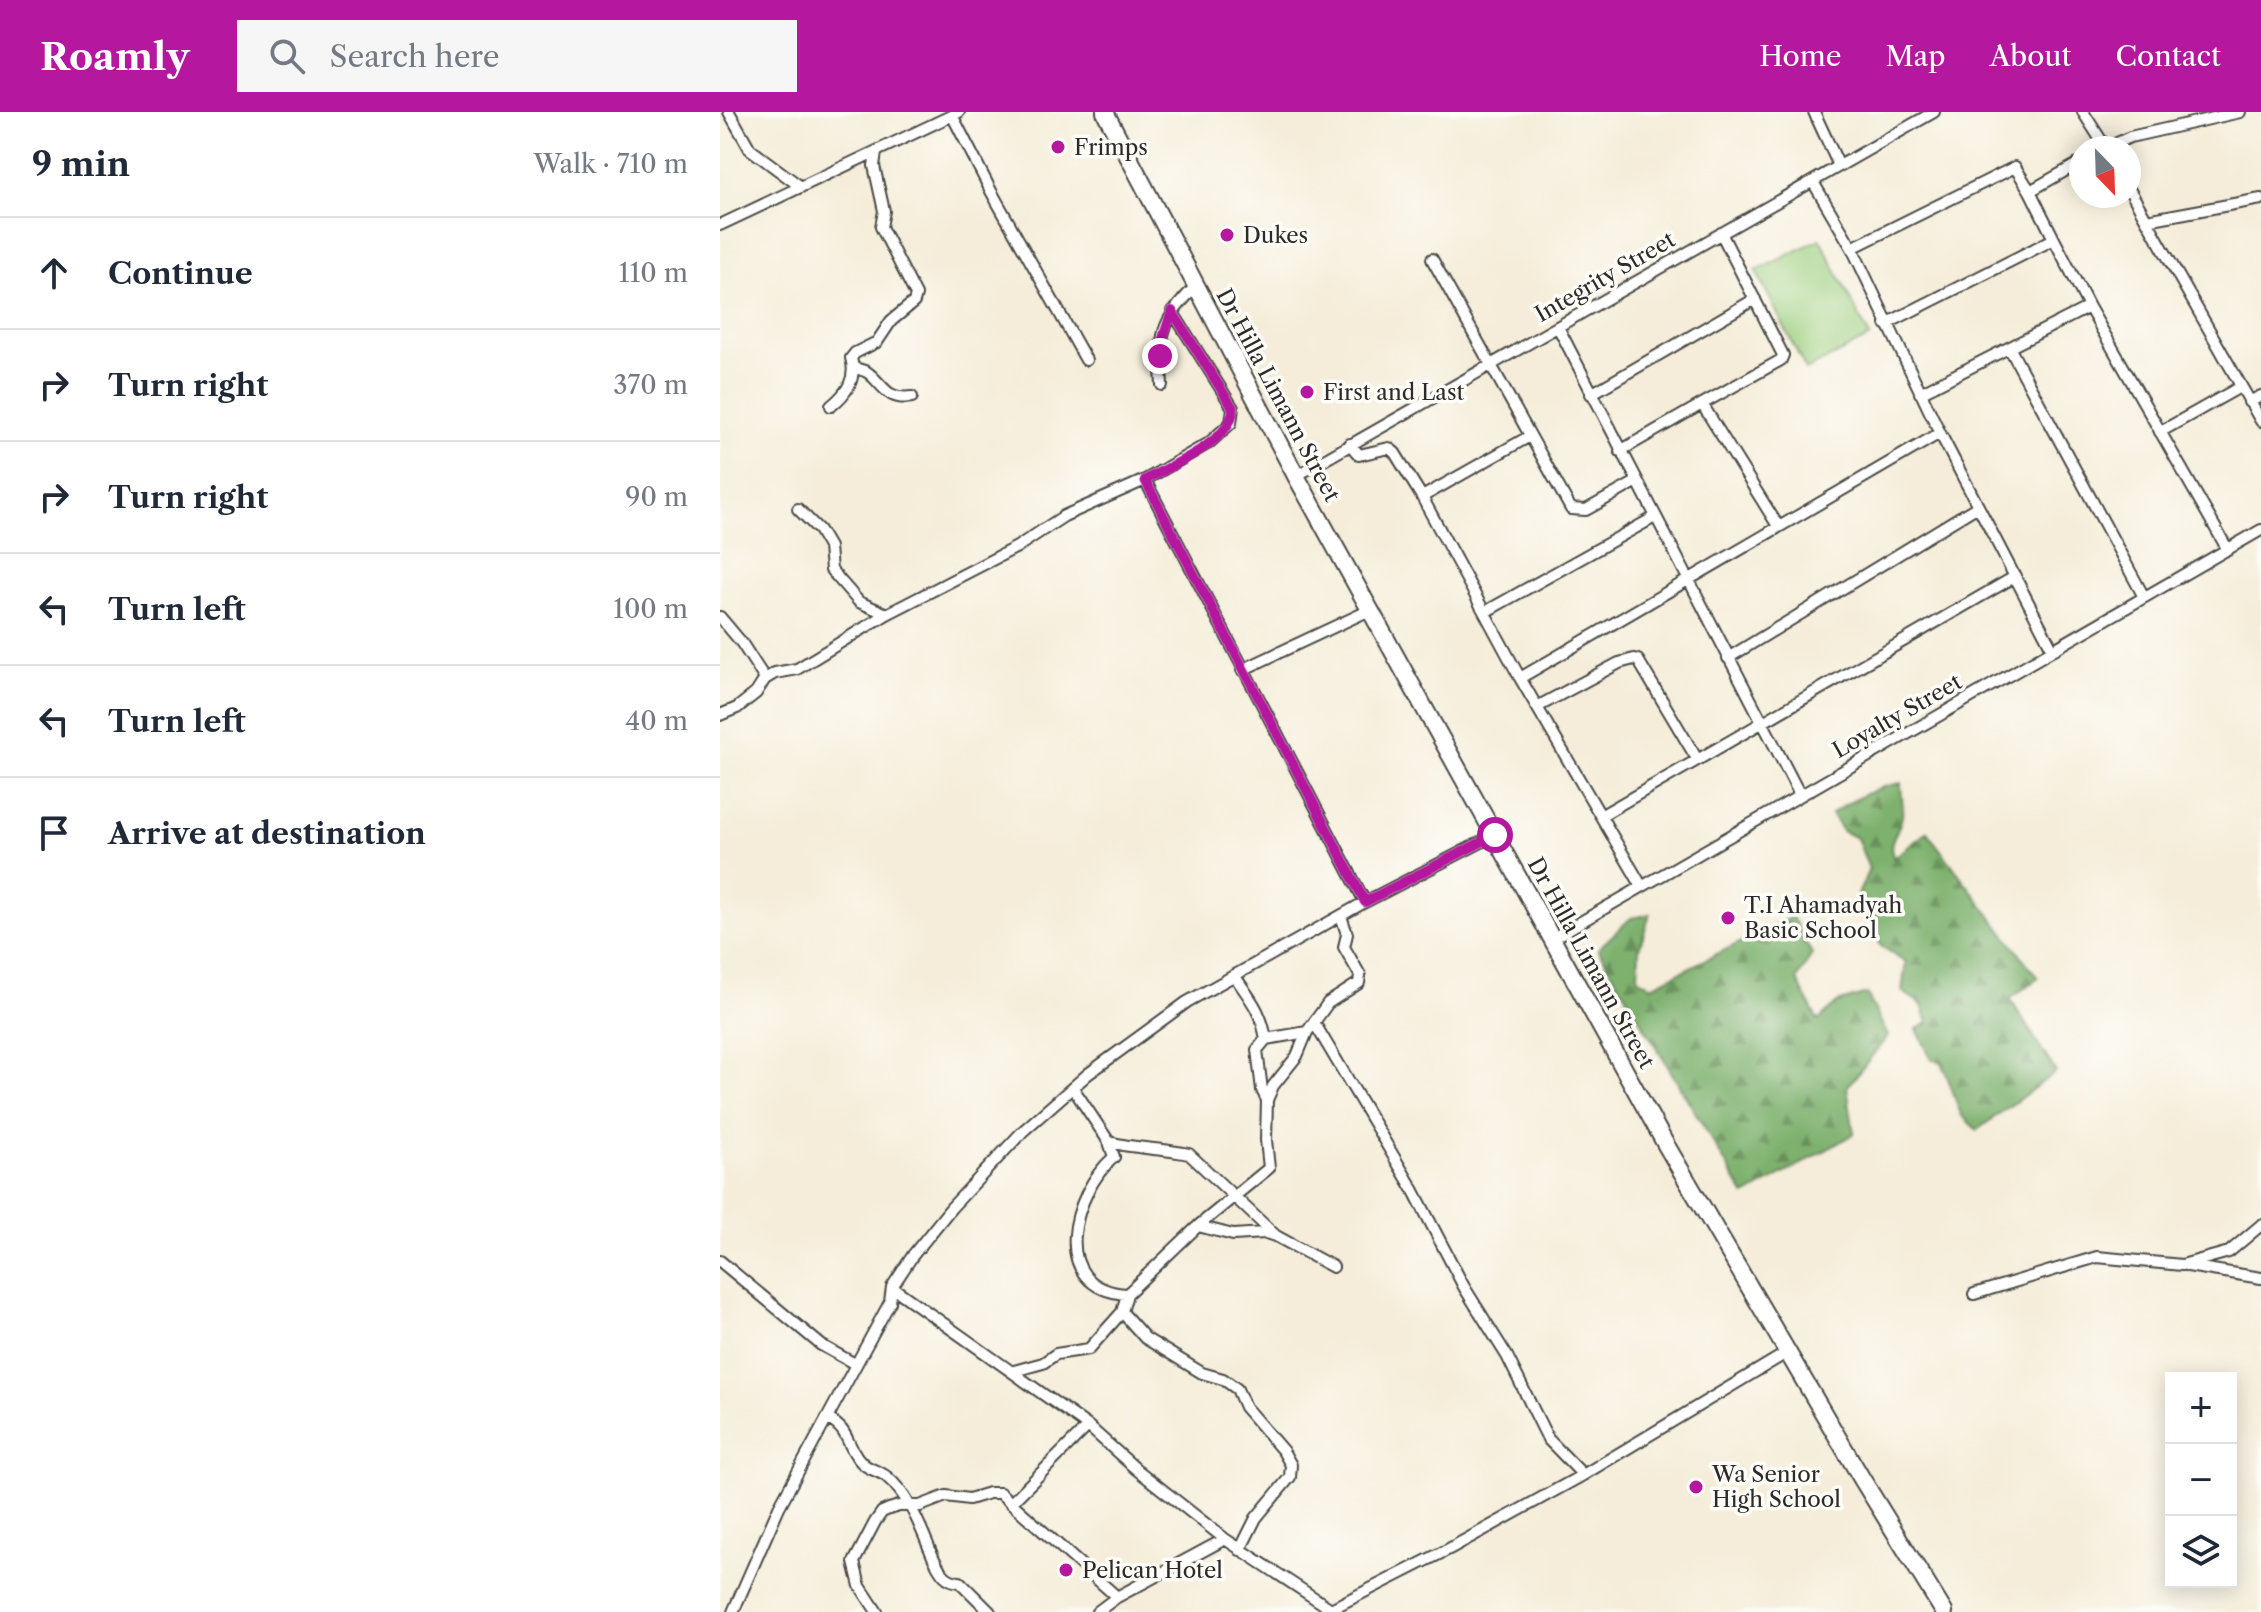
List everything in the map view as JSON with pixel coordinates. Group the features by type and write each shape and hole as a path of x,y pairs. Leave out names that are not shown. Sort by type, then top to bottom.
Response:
{"highway":[{"name":"Dr Hilla Limann Street","path":"1105,112 1296,476 1666,1145 1862,1479 1944,1612"}],"street":[{"path":"729,112 750,149 801,187"},
{"path":"1814,112 1839,166"},
{"name":"Integrity Street","path":"1296,476 1933,112"},
{"path":"2083,112 2106,148 2130,137 2239,112"},
{"path":"720,225 956,114 991,191 1086,360"},
{"path":"831,406 844,396 849,387 854,368 851,358 877,342 891,321 914,302 916,295 881,227 884,211 874,166 876,152"},
{"path":"1852,248 2015,167 2089,307 2228,550"},
{"path":"2030,191 2069,169"},
{"path":"1813,182 1852,248 1920,393 2052,648"},
{"path":"2147,220 2261,199"},
{"path":"2140,208 2261,421"},
{"path":"1620,451 1781,360 1783,355 1721,233"},
{"path":"1886,324 2054,239"},
{"path":"1432,259 1571,509 1586,510 1636,482"},
{"path":"1162,385 1162,341 1172,311 1195,287"},
{"path":"1591,394 1755,299"},
{"path":"1920,393 2089,307"},
{"path":"720,715 737,708 775,673 797,669 887,614 968,574 1064,516 1145,480 1224,431 1233,416 1233,408 1172,311"},
{"path":"1558,327 1800,795"},
{"path":"2010,349 2144,597"},
{"path":"854,368 868,373 879,387 890,393 903,398 912,397"},
{"path":"2160,432 2240,387"},
{"path":"2249,402 2261,396"},
{"path":"1702,404 1778,526"},
{"path":"1520,678 1940,433"},
{"path":"1422,497 1530,436"},
{"path":"1350,444 1359,455 1389,448 1422,497 1520,678 1641,885"},
{"path":"1145,480 1365,902"},
{"path":"1728,658 1978,506"},
{"path":"798,509 819,530 829,547 831,570 859,602 887,614"},
{"path":"1485,612 1655,517"},
{"name":"Loyalty Street","path":"1553,938 2261,530"},
{"path":"1602,815 2016,576"},
{"path":"1242,670 1370,610"},
{"path":"720,617 765,679"},
{"path":"1537,707 1619,663 1638,660 1697,759"},
{"path":"747,1612 735,1607 779,1507 890,1302 892,1287 951,1208 1023,1131 1073,1088 1187,1002 1365,902 1495,835"},
{"path":"1014,1371 1043,1363 1056,1354 1089,1349 1122,1312 1127,1294 1198,1226 1269,1168 1267,1100 1273,1086 1297,1056 1328,1003 1359,983 1360,975 1344,947 1347,934 1341,916"},
{"path":"1234,975 1255,1002 1266,1039"},
{"path":"1267,1100 1262,1090 1257,1050 1266,1039 1311,1028"},
{"path":"1311,1028 1413,1189 1464,1287 1507,1356 1548,1439 1583,1475"},
{"path":"1073,1088 1109,1142 1114,1157 1104,1165 1080,1206 1074,1251 1090,1283 1103,1291 1127,1294"},
{"path":"1109,1142 1189,1154 1276,1236"},
{"path":"2182,1265 2229,1252 2261,1225"},
{"path":"1198,1226 1233,1235 1265,1233 1276,1236 1333,1267"},
{"path":"1974,1294 2097,1257 2182,1265 2261,1278"},
{"path":"720,1261 821,1345 855,1364"},
{"path":"892,1287 1014,1371 1088,1426 1136,1469 1225,1539 1328,1610 1449,1549 1583,1475 1788,1352"},
{"path":"1122,1312 1145,1338 1202,1373 1223,1379 1237,1389 1245,1407 1283,1451 1291,1465 1290,1477 1256,1518 1240,1550"},
{"path":"827,1418 842,1427 856,1456 872,1472 885,1475 910,1508 941,1574 950,1582 960,1582 990,1612"},
{"path":"1011,1503 1088,1426"},
{"path":"877,1612 860,1586 854,1562 882,1512 899,1506 910,1508 946,1496 969,1499 989,1493 1000,1493 1117,1597"},
{"path":"1097,1612 1117,1597 1225,1539"}],"green space":[{"path":"1820,239 1870,337 1806,370 1756,271"},
{"path":"1901,783 1903,812 1892,841 1894,858 1927,832 2038,978 2010,999 2056,1072 1977,1130 1961,1115 1942,1062 1931,1059 1917,1029 1928,1023 1922,1005 1902,991 1906,962 1881,946 1857,897 1869,869 1857,838 1842,831 1831,814 1864,795"},
{"path":"1650,914 1639,949 1638,979 1652,986 1792,917 1812,954 1797,980 1818,1021 1837,1003 1867,994 1888,1036 1847,1087 1854,1134 1745,1196 1598,949 1631,918"}],"place":[{"name":"Frimps","path":"1058,147"},
{"name":"Dukes","path":"1227,235"},
{"name":"First and Last","path":"1307,392"},
{"name":"T.I Ahamadyah Basic School","path":"1728,918"},
{"name":"Wa Senior High School","path":"1696,1487"},
{"name":"Pelican Hotel","path":"1066,1570"}],"route":[{"path":"1160,356 1172,311 1233,408 1233,416 1224,431 1209,443 1145,480 1365,902 1495,835"}]}
